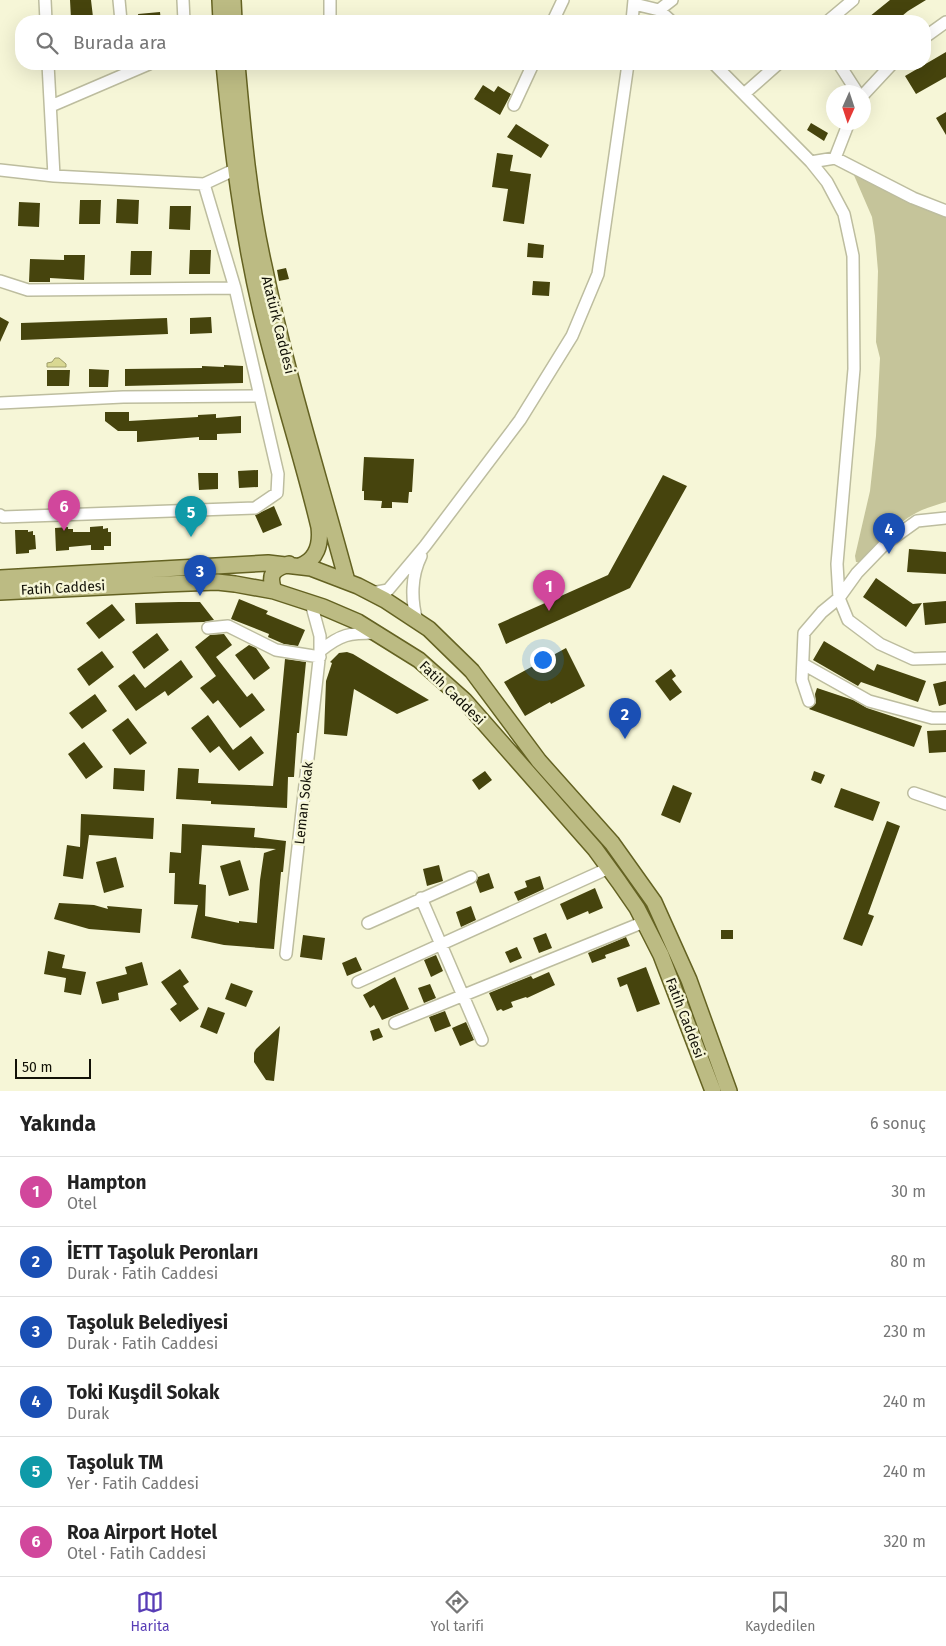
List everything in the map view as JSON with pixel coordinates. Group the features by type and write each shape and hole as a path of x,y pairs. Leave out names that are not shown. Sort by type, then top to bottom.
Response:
{"main road":[{"path":"220,0 221,15"},
{"path":"233,0 234,15"},
{"name":"Atatürk Caddesi","path":"225,70 242,169 275,315 347,582"},
{"name":"Atatürk Caddesi","path":"237,70 246,233 261,311 320,536 316,555 307,563 277,568 272,573 271,579 274,591"},
{"name":"Fatih Caddesi","path":"0,578 268,562 311,568 372,593 402,610 429,629 472,671 539,761 612,843 654,902 689,980 730,1091"},
{"name":"Fatih Caddesi","path":"0,592 88,586 217,582 274,591 311,603 358,622 419,660 464,700 609,868 638,908 661,955 713,1091"},
{"path":"443,680 452,682 461,680 472,671"}],"street":[{"path":"45,0 46,15"},
{"path":"120,0 121,15"},
{"path":"183,0 184,15"},
{"path":"330,0 330,15"},
{"path":"556,15 564,0"},
{"path":"659,10 672,0"},
{"path":"835,15 853,0"},
{"path":"633,15 634,2 659,10 664,15"},
{"path":"931,33 946,22"},
{"path":"48,70 54,176"},
{"path":"51,106 122,70"},
{"path":"514,105 530,70"},
{"path":"372,593 388,590 426,546 520,420 572,336 598,274 627,70"},
{"path":"720,70 811,162 827,182 844,214 853,256 854,369 837,564 839,598 848,620 880,644 913,659 946,658"},
{"path":"744,94 771,70"},
{"path":"843,70 852,85"},
{"path":"871,86 886,70"},
{"path":"836,158 846,130"},
{"path":"811,162 836,158 913,198 946,211"},
{"path":"0,170 54,176 204,184 242,169"},
{"path":"0,515 3,517 255,508 276,493 278,474 235,288 204,184"},
{"path":"0,281 28,290 235,288"},
{"path":"0,403 123,397 260,396"},
{"path":"809,701 802,680 804,633 822,612 839,598 857,573 885,544 917,521 946,518"},
{"path":"417,621 413,602 415,574 426,546"},
{"name":"Leman Sokak","path":"286,954 320,654 320,636 311,603"},
{"path":"208,628 228,626 276,650 320,654 335,639 355,633 377,633"},
{"path":"803,664 868,701 932,718 946,718"},
{"path":"914,793 946,804"},
{"path":"358,982 609,868"},
{"path":"368,923 471,877"},
{"path":"421,898 482,1040"},
{"path":"395,1022 644,922"}],"green space":[{"path":"853,173 946,213 946,502 916,513 900,523 859,562 856,562 855,556 870,491 876,436 880,358 876,342 878,271 875,236 872,217"}],"shaded area":[{"path":"55,358 59,358 66,364 66,367 47,367 47,363 52,362"}],"building":[{"path":"70,0 91,0 93,15 71,15"},
{"path":"890,0 926,0 903,15 871,15"},
{"path":"160,12 160,15 138,15"},
{"path":"946,52 946,77 916,94 905,76 915,70 931,70 931,61"},
{"path":"483,85 494,92 498,86 511,94 500,115 474,99"},
{"path":"946,112 946,135 936,118"},
{"path":"811,123 828,133 824,141 807,130"},
{"path":"516,124 549,145 541,158 507,137"},
{"path":"497,153 513,155 510,171 531,174 524,224 503,221 508,189 492,187"},
{"path":"117,199 139,200 138,224 116,223"},
{"path":"80,200 101,200 100,224 79,224"},
{"path":"19,202 40,203 39,227 18,226"},
{"path":"170,206 191,206 190,230 169,229"},
{"path":"528,243 544,245 543,258 527,257"},
{"path":"190,250 211,250 210,274 189,274"},
{"path":"131,251 152,251 151,275 130,275"},
{"path":"64,255 85,255 84,280 50,278 50,282 29,282 30,259 64,260"},
{"path":"286,268 289,279 279,281 277,270"},
{"path":"533,281 550,282 549,296 532,295"},
{"path":"0,317 9,322 0,342"},
{"path":"211,317 212,333 190,334 190,318"},
{"path":"167,318 168,334 21,340 21,323"},
{"path":"224,365 243,366 243,383 125,386 125,369 202,368 202,366 224,367"},
{"path":"89,369 109,370 108,387 89,387"},
{"path":"47,370 70,370 69,386 47,386"},
{"path":"105,412 129,412 129,421 198,417 198,415 216,414 216,418 241,416 241,433 217,434 217,440 199,440 199,437 137,442 137,431 118,431 105,421"},
{"path":"364,457 414,459 412,492 409,492 408,503 392,502 392,508 381,508 382,501 364,500 364,491 362,491"},
{"path":"258,470 258,487 239,488 238,471"},
{"path":"198,473 218,473 218,489 199,490"},
{"path":"663,475 687,486 630,588 506,644 498,624 608,575"},
{"path":"274,506 282,525 263,533 255,515"},
{"path":"103,526 103,529 108,528 108,532 111,532 111,546 104,546 104,550 91,550 91,545 69,547 69,550 56,551 55,528 68,527 68,529 73,529 73,532 90,532 90,527"},
{"path":"15,530 33,531 36,549 29,550 29,553 16,554"},
{"path":"909,549 946,552 946,574 907,572"},
{"path":"876,578 913,604 922,603 906,627 863,597"},
{"path":"239,599 268,611 266,614 305,630 298,646 284,644 268,637 269,634 231,619"},
{"path":"946,601 946,623 925,625 923,603"},
{"path":"200,602 214,620 136,624 135,603"},
{"path":"112,604 125,620 99,639 86,623"},
{"path":"157,633 169,650 144,669 132,652"},
{"path":"224,634 232,645 216,657 247,697 252,693 265,710 240,728 218,700 213,704 200,688 216,676 195,647 210,635"},
{"path":"824,641 874,671 877,664 926,681 918,702 861,682 858,686 813,660"},
{"path":"249,645 256,648 270,668 254,680 235,655"},
{"path":"566,648 585,686 525,716 504,682"},
{"path":"102,651 114,667 89,686 77,669"},
{"path":"347,652 429,700 397,714 354,689 347,736 324,734 326,681 332,663 330,662 339,653"},
{"path":"285,659 306,662 299,733 297,733 294,777 288,777 287,808 211,804 211,801 176,799 178,768 199,769 198,783 273,786"},
{"path":"181,660 193,677 168,696 165,691 136,711 118,686 134,674 145,688"},
{"path":"671,669 676,676 672,679 682,692 670,701 655,681"},
{"path":"946,681 946,704 939,706 933,684"},
{"path":"817,688 853,700 867,708 922,726 914,747 809,709 816,703 815,694"},
{"path":"95,694 107,711 82,729 69,713"},
{"path":"208,715 233,750 251,736 264,753 239,771 219,746 210,753 191,728"},
{"path":"128,718 147,743 130,755 112,730"},
{"path":"946,730 946,752 929,753 927,731"},
{"path":"84,742 103,767 86,779 68,754"},
{"path":"114,768 145,770 144,791 113,789"},
{"path":"485,771 492,780 479,790 472,780"},
{"path":"814,771 825,775 821,784 811,780"},
{"path":"673,785 692,793 680,823 661,815"},
{"path":"841,788 880,802 873,821 834,807"},
{"path":"81,814 154,818 153,839 89,835 83,879 63,876 67,845 80,847"},
{"path":"887,821 900,826 868,914 874,916 862,946 843,939"},
{"path":"182,824 255,828 254,837 286,841 283,872 281,872 274,949 224,945 191,938 198,905 174,904 175,873 169,873 170,852 181,853","holes":["202,845 276,849 264,853 257,923 239,921 239,923 205,916 206,885 199,884"]},
{"path":"116,857 124,887 104,893 96,862"},
{"path":"240,860 249,890 229,896 220,866"},
{"path":"439,865 443,881 427,886 423,869"},
{"path":"489,873 494,888 480,893 476,882 478,877"},
{"path":"540,876 544,889 518,901 514,892 527,887 525,881"},
{"path":"595,888 603,908 589,914 588,911 567,920 560,904"},
{"path":"59,903 94,905 108,909 107,906 142,909 140,933 89,929 54,919"},
{"path":"471,906 476,920 461,927 456,912"},
{"path":"721,930 733,930 733,939 721,939"},
{"path":"546,933 552,948 539,953 533,938"},
{"path":"303,935 325,938 322,960 300,957"},
{"path":"626,937 630,946 605,955 606,958 592,963 588,953"},
{"path":"517,947 522,958 510,963 505,952"},
{"path":"48,951 65,955 62,968 86,972 81,995 64,992 66,978 44,974"},
{"path":"436,955 443,971 431,977 424,960"},
{"path":"356,957 362,970 347,976 342,963"},
{"path":"142,962 148,985 118,993 119,1000 102,1004 96,982 127,974 125,967"},
{"path":"646,967 660,1004 637,1012 627,984 620,987 617,978"},
{"path":"180,969 189,982 183,986 199,1009 180,1022 170,1009 177,1004 161,982"},
{"path":"549,972 555,985 527,998 511,1002 513,1007 497,1011 489,993 531,976 533,979"},
{"path":"395,977 409,1009 382,1020 374,1005 370,1008 363,995"},
{"path":"231,983 253,991 246,1007 225,999"},
{"path":"430,984 436,998 424,1003 418,988"},
{"path":"208,1007 225,1013 217,1034 200,1027"},
{"path":"445,1011 451,1026 435,1032 429,1017"},
{"path":"466,1022 474,1040 460,1046 452,1028"},
{"path":"280,1026 274,1081 266,1080 254,1062 254,1053"},
{"path":"379,1028 383,1037 373,1041 370,1031"}],"place":[{"name":"Roa Airport Hotel","path":"64,531"},
{"name":"Taşoluk TM","path":"191,537"},
{"name":"Toki Kuşdil Sokak","path":"889,554"},
{"name":"Taşoluk Belediyesi","path":"200,596"},
{"name":"Hampton","path":"549,611"},
{"name":"İETT Taşoluk Peronları","path":"625,739"}]}
